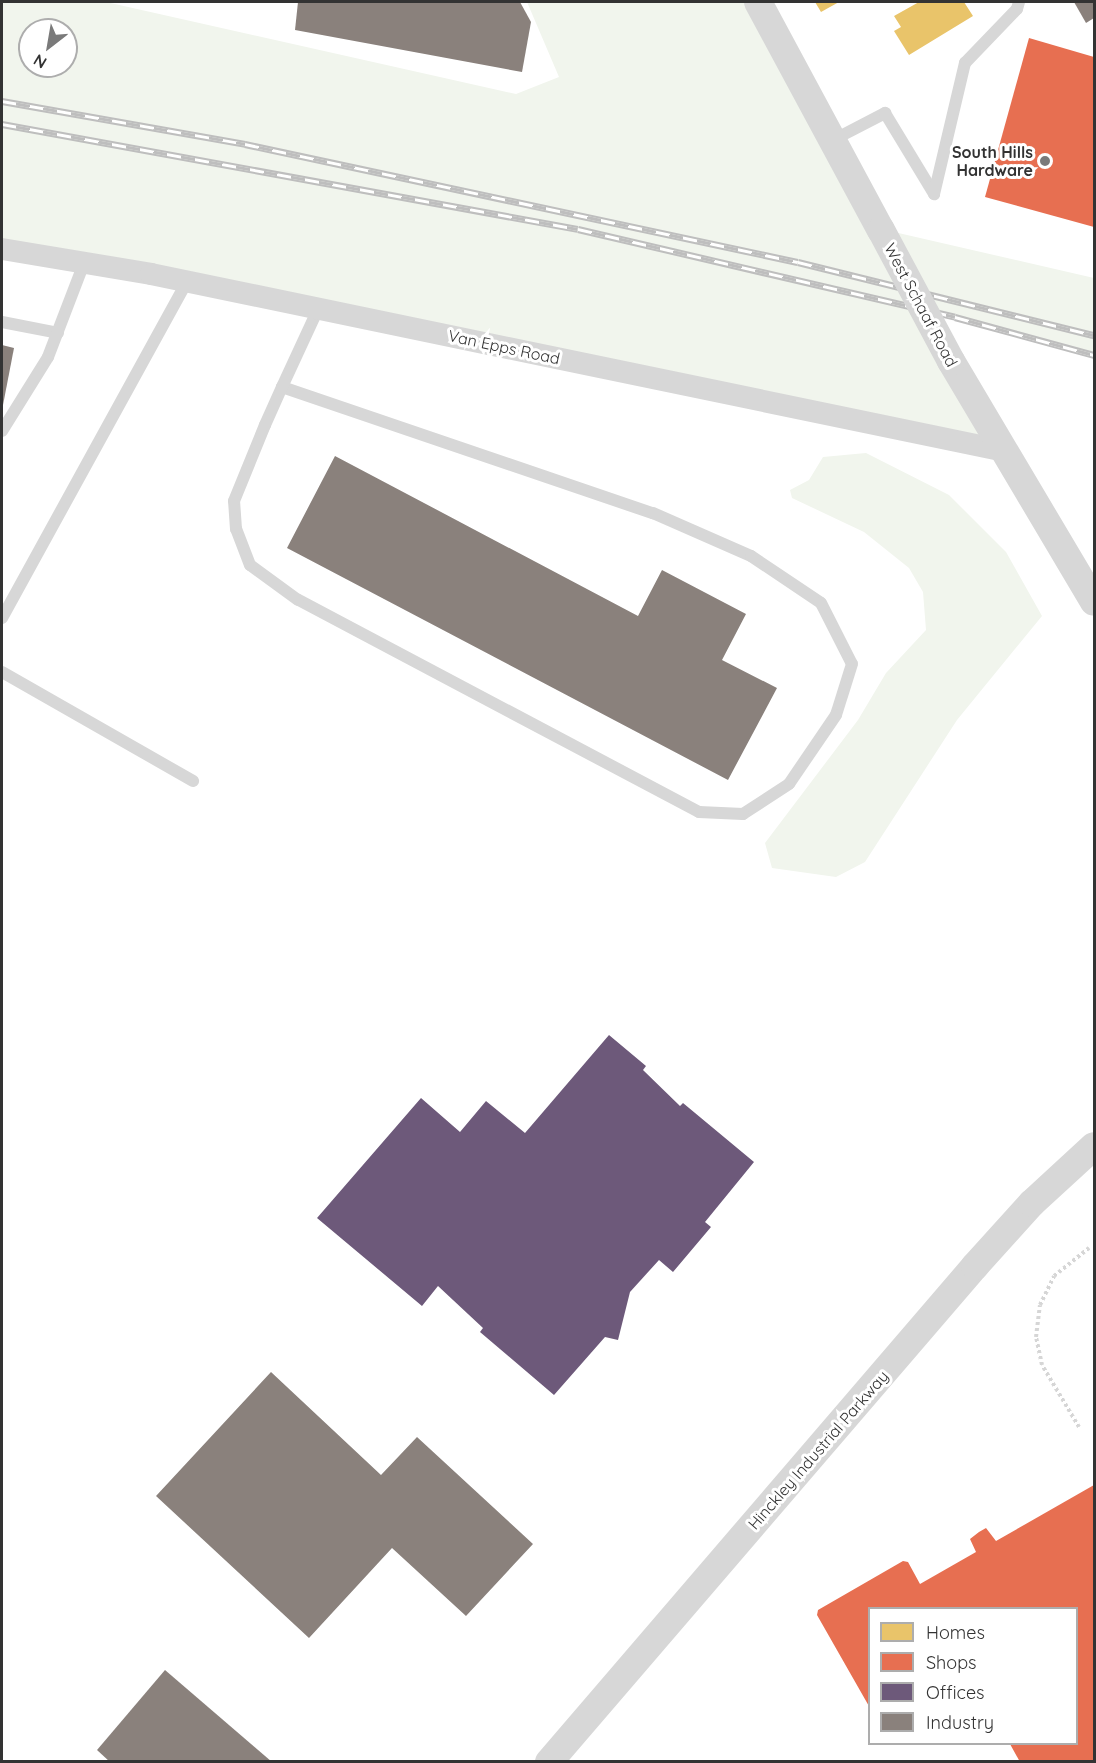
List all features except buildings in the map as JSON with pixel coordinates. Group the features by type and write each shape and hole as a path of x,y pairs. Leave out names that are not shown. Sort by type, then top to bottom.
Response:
{"street":[{"name":"West Schaaf Road","path":"758,2 951,361 1095,602"},
{"name":"Van Epps Road","path":"2,249 187,282 1005,451"},
{"name":"Hinckley Industrial Parkway","path":"549,1761 975,1266 1032,1203 1095,1146"}],"lane":[{"path":"833,140 885,113 934,194 965,63 1017,9 1018,2"},
{"path":"2,431 48,357 84,263"},
{"path":"2,618 187,282"},
{"path":"282,387 653,513 751,556 821,603 852,664 836,715 789,784 743,814 699,812 298,600 250,565 236,530 234,501 282,387 318,309"},
{"path":"2,322 58,333"},
{"path":"2,672 193,781"}],"path":[{"path":"1079,1427 1042,1365 1036,1337 1041,1305 1054,1276 1089,1248"}],"shaded area":[{"path":"2,2 106,2 516,94 559,77 527,2 758,2 881,229 1094,278 1094,358 922,306 1005,451 2,249"},
{"path":"866,453 949,495 1006,552 1042,616 957,720 865,862 836,877 772,868 765,843 858,720 886,673 926,630 923,592 909,568 864,532 792,498 790,490 809,480 823,457"}],"railway":[{"path":"2,101 245,144 798,262 1094,335"},
{"path":"2,124 578,229 955,317 1094,355"}],"place":[{"name":"South Hills Hardware","path":"1045,161"}]}
